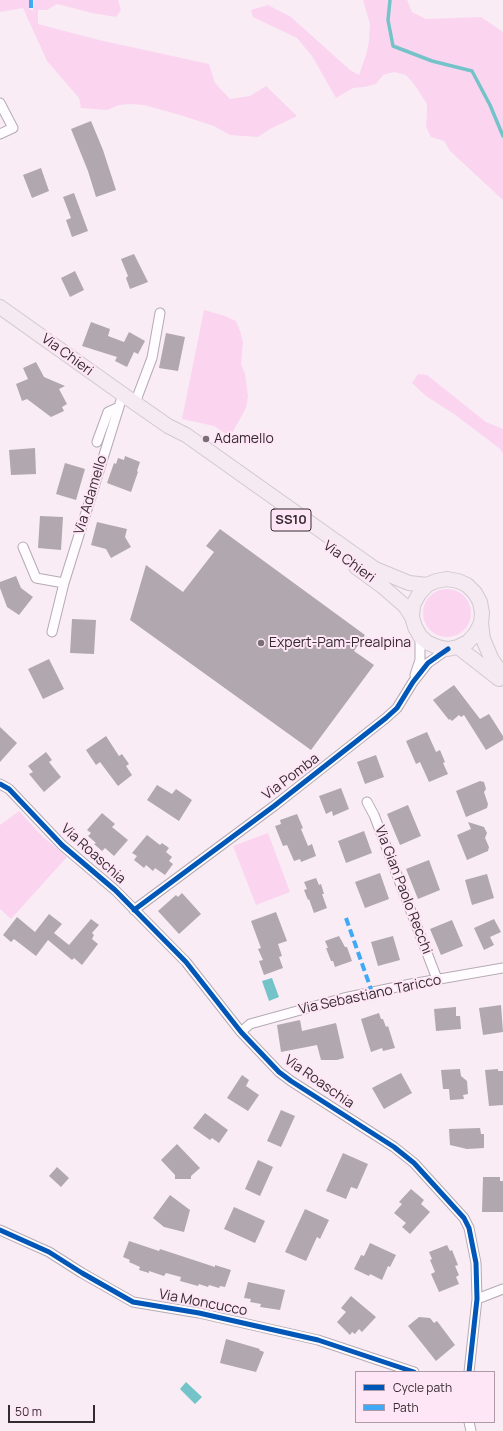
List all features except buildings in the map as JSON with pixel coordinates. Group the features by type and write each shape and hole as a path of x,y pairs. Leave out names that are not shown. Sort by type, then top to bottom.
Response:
{"main road":[{"name":"Via Chieri","path":"0,307 121,401 135,403 162,422 186,435 375,569 409,583 427,585 436,581 447,579 458,581 467,585 475,593 480,602 483,639 492,660 503,675"},
{"name":"Via Chieri","path":"162,422 180,440 382,586 405,606 412,617 420,636"},
{"path":"412,617 418,594 427,585"},
{"path":"420,636 428,643 438,647 453,648 468,642 476,633 481,623"},
{"path":"453,648 503,682"}],"street":[{"path":"0,103 13,128 0,134"},
{"path":"135,403 152,358 160,313"},
{"name":"Via Adamello","path":"98,442 108,412 121,401"},
{"name":"Via Adamello","path":"52,632 64,584 121,401"},
{"path":"23,547 36,578 64,584"},
{"name":"Via Pomba","path":"413,682 420,660 420,636"},
{"name":"Via Pomba","path":"134,910 274,806 386,718 397,708 413,682 428,662 453,648"},
{"name":"Via Roaschia","path":"0,784 9,789 62,845 115,890 186,962 241,1032 275,1067 290,1081 394,1147 414,1163 464,1218 469,1228 476,1263 477,1300 469,1371"},
{"name":"Via Gian Paolo Recchi","path":"367,802 374,815 437,979"},
{"name":"Via Sebastiano Taricco","path":"241,1032 250,1024 344,998 437,979 503,968"},
{"name":"Via Moncucco","path":"0,1230 49,1252 133,1302 206,1315 318,1340 411,1371"},
{"path":"477,1300 503,1290"}],"shaded area":[{"path":"0,0 29,0 29,9 33,11 34,0 118,0 121,10 116,17 92,13 57,4 47,10 38,10 38,24 99,40 209,64 215,83 230,99 250,96 266,86 297,116 270,129 258,137 230,135 214,126 144,105 119,105 107,110 81,108 79,98 47,61 23,8 0,12"},
{"path":"363,0 407,0 412,12 426,19 481,17 503,32 503,200 450,151 444,141 431,137 426,127 427,104 414,84 406,75 394,72 383,75 376,84 353,88 336,98 312,56 297,38 253,17 251,10 268,5 291,17 350,70 359,75 366,55 370,24"},
{"path":"204,310 236,321 243,342 241,364 245,374 248,396 246,408 230,437 214,426 182,419"},
{"path":"418,374 427,375 486,422 503,429 503,453 499,448 454,414 426,396 412,383"},
{"path":"442,589 452,589 464,596 471,608 471,618 464,630 452,637 442,637 434,633 427,626 423,618 423,608 427,600 434,593"},
{"path":"19,811 42,836 67,857 11,919 0,909 0,825"},
{"path":"268,833 290,892 256,905 233,846"}],"water":[{"path":"272,978 279,997 269,1001 262,981"},
{"path":"186,1382 202,1397 195,1404 180,1389"}],"waterway":[{"path":"390,0 388,20 393,46 432,61 472,71 490,105 503,136"}],"marked path":[{"path":"31,0 31,8"},
{"path":"346,918 372,992"}],"cycle path":[{"path":"134,910 274,806 386,718 397,708 413,682 428,663 448,649"},
{"path":"0,784 9,789 62,845 115,890 186,962 241,1032 279,1072 394,1147 414,1163 464,1218 469,1228 476,1263 477,1299 469,1371"},
{"path":"0,1230 49,1252 133,1302 199,1313 318,1340 411,1371"}],"place":[{"name":"Adamello","path":"206,439"},
{"name":"Expert-Pam-Prealpina","path":"261,643"}]}
